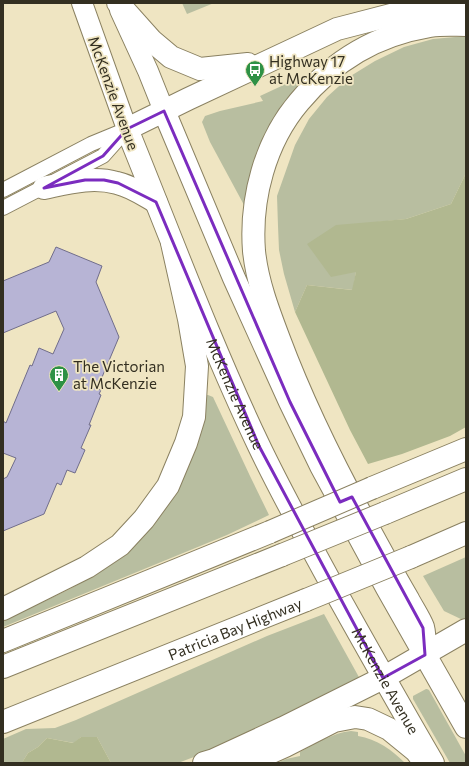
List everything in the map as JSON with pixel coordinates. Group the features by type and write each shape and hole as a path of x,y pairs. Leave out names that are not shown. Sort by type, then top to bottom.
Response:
{"main road":[{"name":"McKenzie Avenue","path":"82,3 127,129 225,372 287,504 383,678 433,763"},
{"path":"117,3 152,41 171,57 200,69 263,63"},
{"path":"117,3 148,71 234,278 293,409 321,466 466,727"},
{"path":"127,129 337,29 414,9 452,4 466,5"},
{"path":"425,655 423,628 336,467 300,392 285,355 264,298 254,251 253,225 255,200 262,170 274,140 291,111 324,75 351,55 375,42 401,33 432,26 466,24"},
{"path":"44,188 85,180 104,180 118,183 136,190 156,202"},
{"path":"3,609 87,567 120,545 144,519 168,486 186,444 194,417 197,366 189,319 172,243"},
{"path":"3,641 270,532 466,449"},
{"path":"3,667 466,479"},
{"name":"Patricia Bay Highway","path":"3,722 306,600 466,533"},
{"path":"204,763 214,760 283,728 383,678 466,630"},
{"path":"247,763 285,746 334,721 355,717 368,719 389,729 416,751 425,763"}],"street":[{"path":"3,208 104,156 127,129"},
{"path":"3,190 91,144 127,129"}],"highlighted area":[{"path":"164,111 290,402 340,502 352,497 423,628 425,655 383,678 259,446 156,202 118,183 104,180 85,180 44,188 103,156 127,129"}],"green space":[{"path":"182,3 214,3 187,14"},
{"path":"466,36 466,173 451,204 406,219 378,222 356,272 353,290 307,285 295,312 279,250 277,196 295,145 309,119 327,97 349,77 375,61 404,47 433,39"},
{"path":"303,76 304,80 247,208 210,142 202,122 205,116 263,101 260,96"},
{"path":"466,173 466,427 450,436 402,454 368,464 350,430 295,312 307,285 352,290 356,272 331,277 307,244 336,225 406,219 451,204"},
{"path":"202,395 213,397 269,515 227,535 3,627 3,621 70,589 108,566 118,559 159,518 172,497"},
{"path":"466,557 466,618 463,620 444,611 423,576"},
{"path":"324,614 360,679 215,749 178,763 111,763 97,737 81,737 74,743 47,738 38,747 28,753 23,763 3,763 3,739 26,729 55,728 76,720 267,636"},
{"path":"426,689 429,690 466,756 466,763 450,763 413,699 413,696"},
{"path":"351,731 358,732 358,736 378,742 405,763 277,763 286,759 300,756 300,752 325,739"},
{"path":"81,737 97,737 111,763 23,763 28,753 38,747 47,738 73,743"}],"building":[{"name":"The Victorian at McKenzie","path":"56,247 102,266 96,282 119,337 97,389 101,390 99,394 101,395 89,425 91,425 81,448 85,450 75,473 67,470 61,485 57,483 44,514 3,531 3,479 7,477 16,458 3,453 3,421 6,423 30,365 32,366 39,348 53,354 64,329 56,311 3,333 3,281 49,262"}],"place":[{"name":"Highway 17 at McKenzie","path":"255,87"},
{"name":"The Victorian at McKenzie","path":"59,392"}]}
